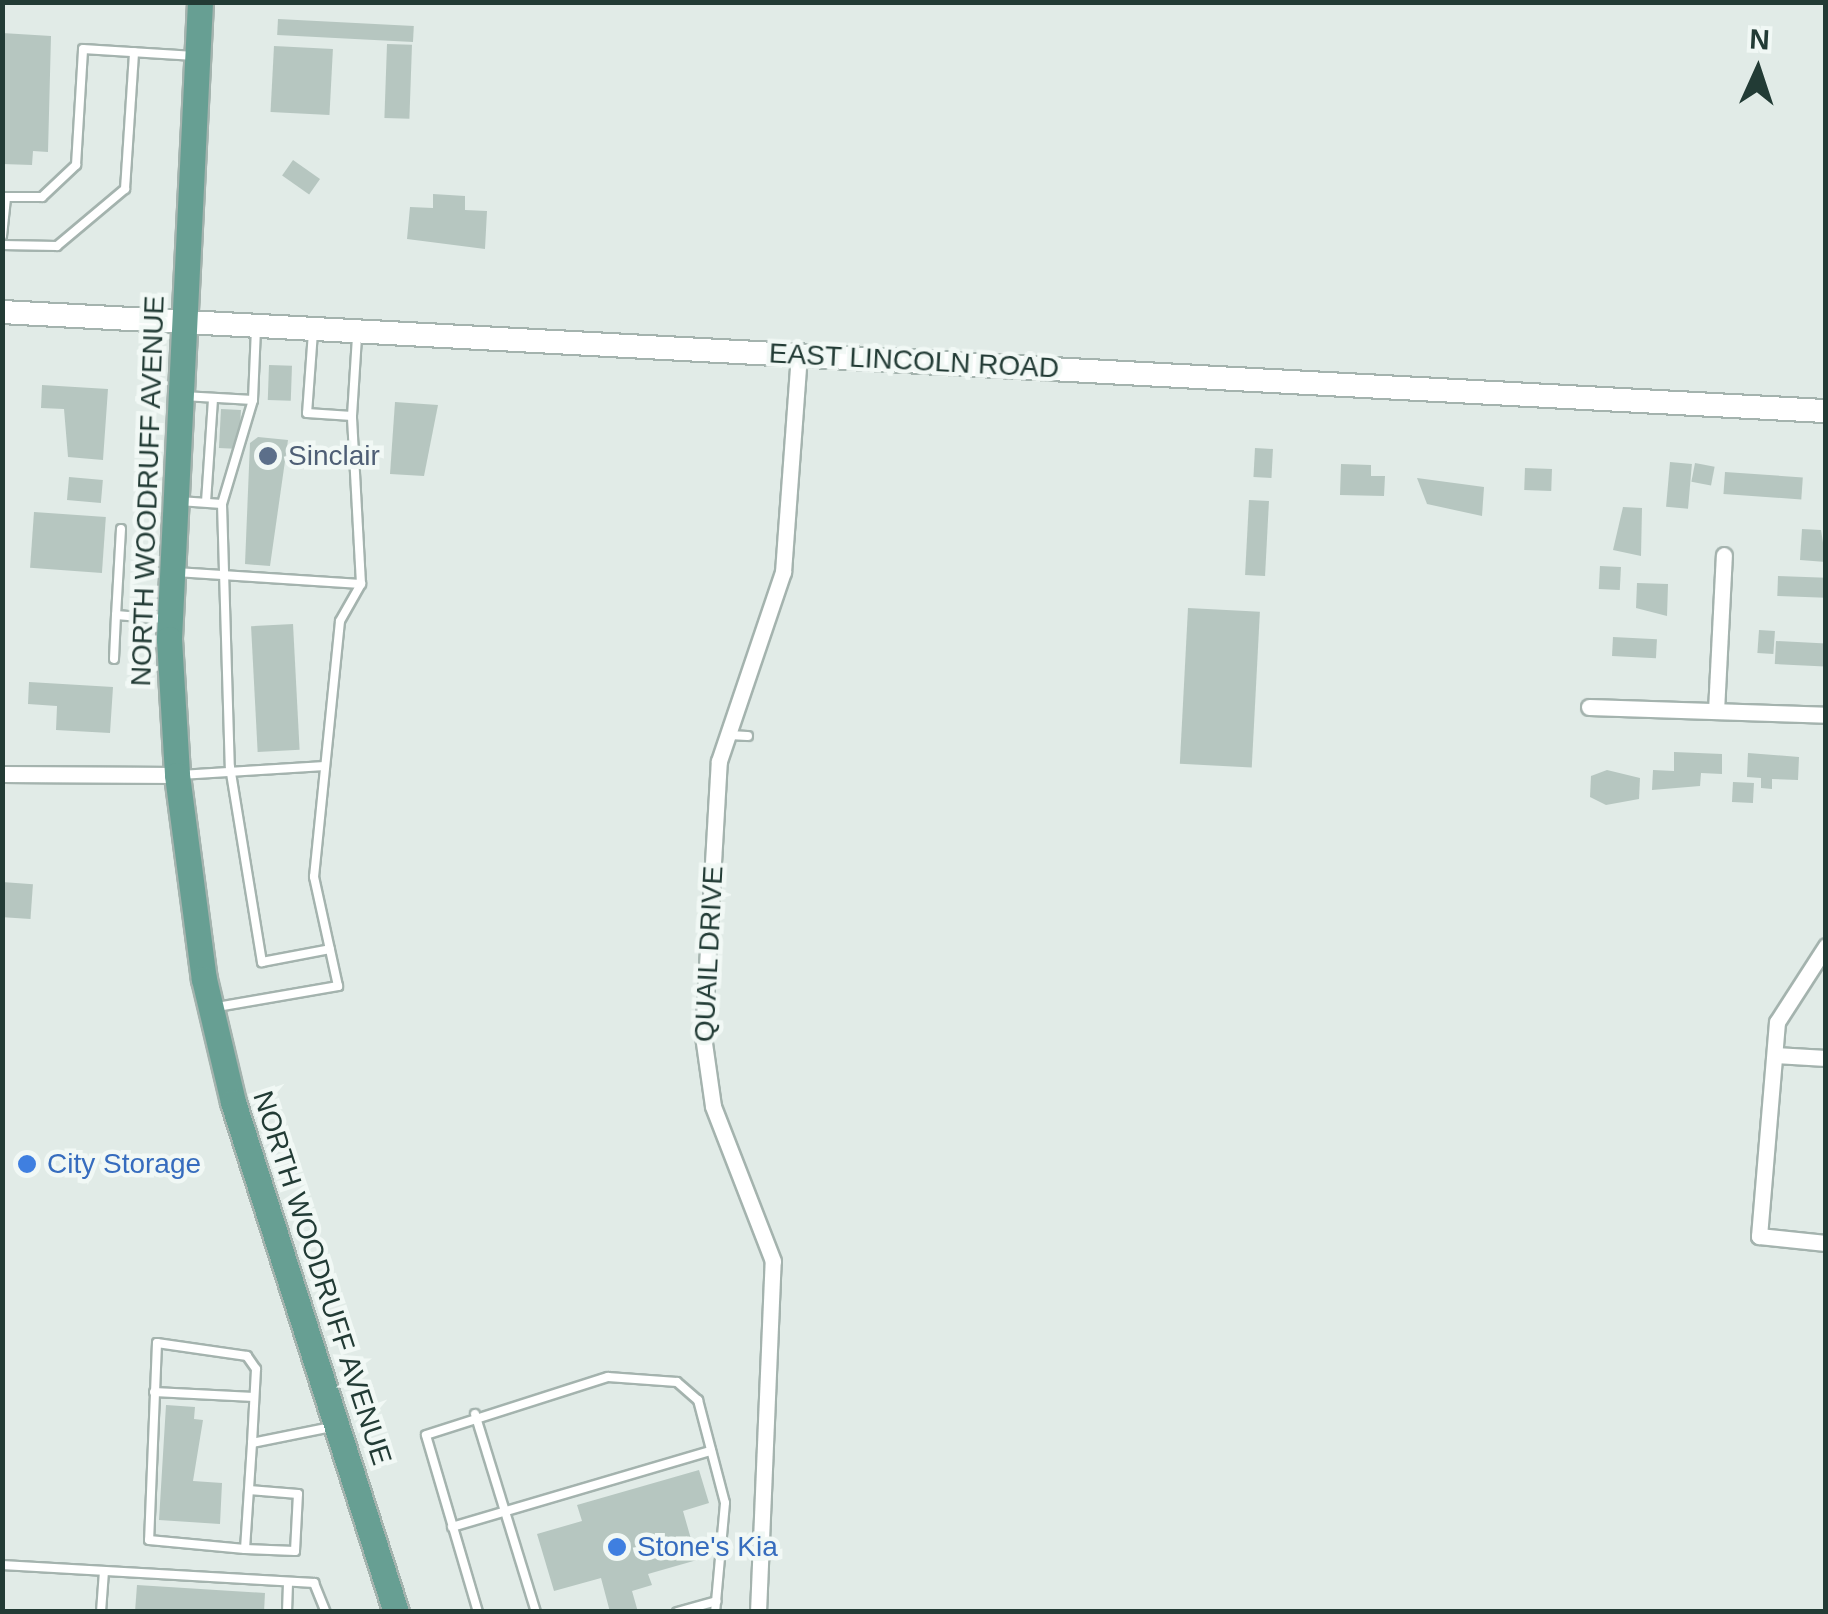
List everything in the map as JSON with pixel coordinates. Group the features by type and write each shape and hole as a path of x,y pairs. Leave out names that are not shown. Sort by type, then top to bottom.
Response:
{"main road":[{"name":"NORTH WOODRUFF AVENUE","path":"200,2 169,620 178,775 211,1008 335,1426 396,1612"},
{"name":"EAST LINCOLN ROAD","path":"2,312 314,332 1826,411"}],"street":[{"name":"QUAIL DRIVE","path":"758,1612 773,1261 713,1106 703,1036 724,735 784,572 799,355"},
{"path":"1716,711 1724,556"},
{"path":"1589,707 1826,715"},
{"path":"2,774 178,775"},
{"path":"1826,946 1777,1022 1759,1236 1826,1243"},
{"path":"1775,1056 1826,1058"}],"lane":[{"path":"2,236 6,197 42,197 76,165 84,50 198,56"},
{"path":"2,246 58,246 126,190 134,52"},
{"path":"256,328 253,400 222,504 220,576 230,767 262,962 330,948"},
{"path":"314,332 307,413 352,416"},
{"path":"211,1008 338,986 314,876 340,621 361,584 352,416 357,334"},
{"path":"178,396 253,400"},
{"path":"206,502 213,398"},
{"path":"174,501 222,504"},
{"path":"114,659 122,529"},
{"path":"171,572 361,584"},
{"path":"116,616 169,620"},
{"path":"724,735 748,736"},
{"path":"178,775 230,767 325,766"},
{"path":"246,1549 249,1490 252,1443 254,1397 256,1370 239,1349 157,1343 149,1540 246,1549 295,1551 298,1494 249,1490"},
{"path":"478,1612 426,1435 475,1414 608,1377 678,1382 698,1400 725,1503 716,1612"},
{"path":"154,1392 254,1397"},
{"path":"475,1414 536,1612"},
{"path":"252,1443 335,1426"},
{"path":"452,1527 711,1451"},
{"path":"2,1565 314,1584 326,1612"},
{"path":"101,1612 104,1571"},
{"path":"287,1612 288,1582"},
{"path":"677,1612 717,1601"}],"building":[{"path":"278,19 414,26 413,42 277,35"},
{"path":"2,33 51,36 48,152 33,151 32,165 2,164"},
{"path":"387,44 412,45 409,119 384,118"},
{"path":"274,46 333,49 329,115 271,112"},
{"path":"293,160 320,179 309,194 282,176"},
{"path":"433,194 465,196 465,210 487,211 485,249 407,239 410,207 433,208"},
{"path":"269,365 292,366 291,401 268,400"},
{"path":"42,385 108,389 103,460 68,457 64,409 41,408"},
{"path":"395,402 438,405 424,476 390,474"},
{"path":"221,409 241,410 239,449 219,448"},
{"path":"258,437 288,440 270,566 245,564 250,443"},
{"path":"1255,448 1273,449 1271,478 1253,477"},
{"path":"1670,462 1692,464 1688,509 1666,507"},
{"path":"1695,463 1715,467 1711,485 1691,482"},
{"path":"1341,464 1371,465 1371,476 1385,476 1384,496 1340,495"},
{"path":"1525,468 1552,469 1551,491 1524,490"},
{"path":"1725,472 1803,477 1801,499 1723,494"},
{"path":"69,477 103,480 101,503 67,500"},
{"path":"1417,478 1484,487 1482,516 1427,504"},
{"path":"1249,500 1269,501 1265,576 1245,575"},
{"path":"1623,507 1642,508 1641,556 1613,550"},
{"path":"34,512 106,517 102,573 30,568"},
{"path":"1802,529 1821,530 1826,562 1800,560"},
{"path":"1600,566 1621,567 1620,590 1599,589"},
{"path":"1778,576 1826,578 1825,598 1777,596"},
{"path":"1637,583 1668,584 1667,616 1636,608"},
{"path":"1188,608 1260,612 1252,768 1180,764"},
{"path":"293,624 300,750 258,752 251,626"},
{"path":"1759,630 1775,631 1773,654 1757,653"},
{"path":"1613,637 1657,639 1656,658 1612,656"},
{"path":"1776,641 1826,644 1825,667 1775,664"},
{"path":"29,682 113,687 110,733 56,730 57,706 28,704"},
{"path":"1674,752 1722,754 1722,774 1701,773 1700,786 1652,790 1653,770 1674,771"},
{"path":"1748,753 1799,757 1798,780 1772,779 1772,789 1761,788 1761,778 1747,777"},
{"path":"1607,770 1640,778 1639,799 1606,805 1590,797 1591,776"},
{"path":"1733,782 1754,783 1753,803 1732,802"},
{"path":"2,882 33,884 30,919 2,917"},
{"path":"166,1405 195,1407 194,1419 203,1420 193,1481 222,1483 220,1524 159,1520"},
{"name":"Stone's Kia","path":"699,1470 709,1503 683,1511 697,1560 648,1574 652,1585 632,1591 638,1612 610,1612 601,1578 554,1591 537,1534 582,1521 577,1505"},
{"path":"137,1585 265,1593 264,1612 135,1612"}],"place":[{"name":"Sinclair","path":"268,456"},
{"name":"City Storage","path":"27,1164"},
{"name":"Stone's Kia","path":"617,1547"}]}
